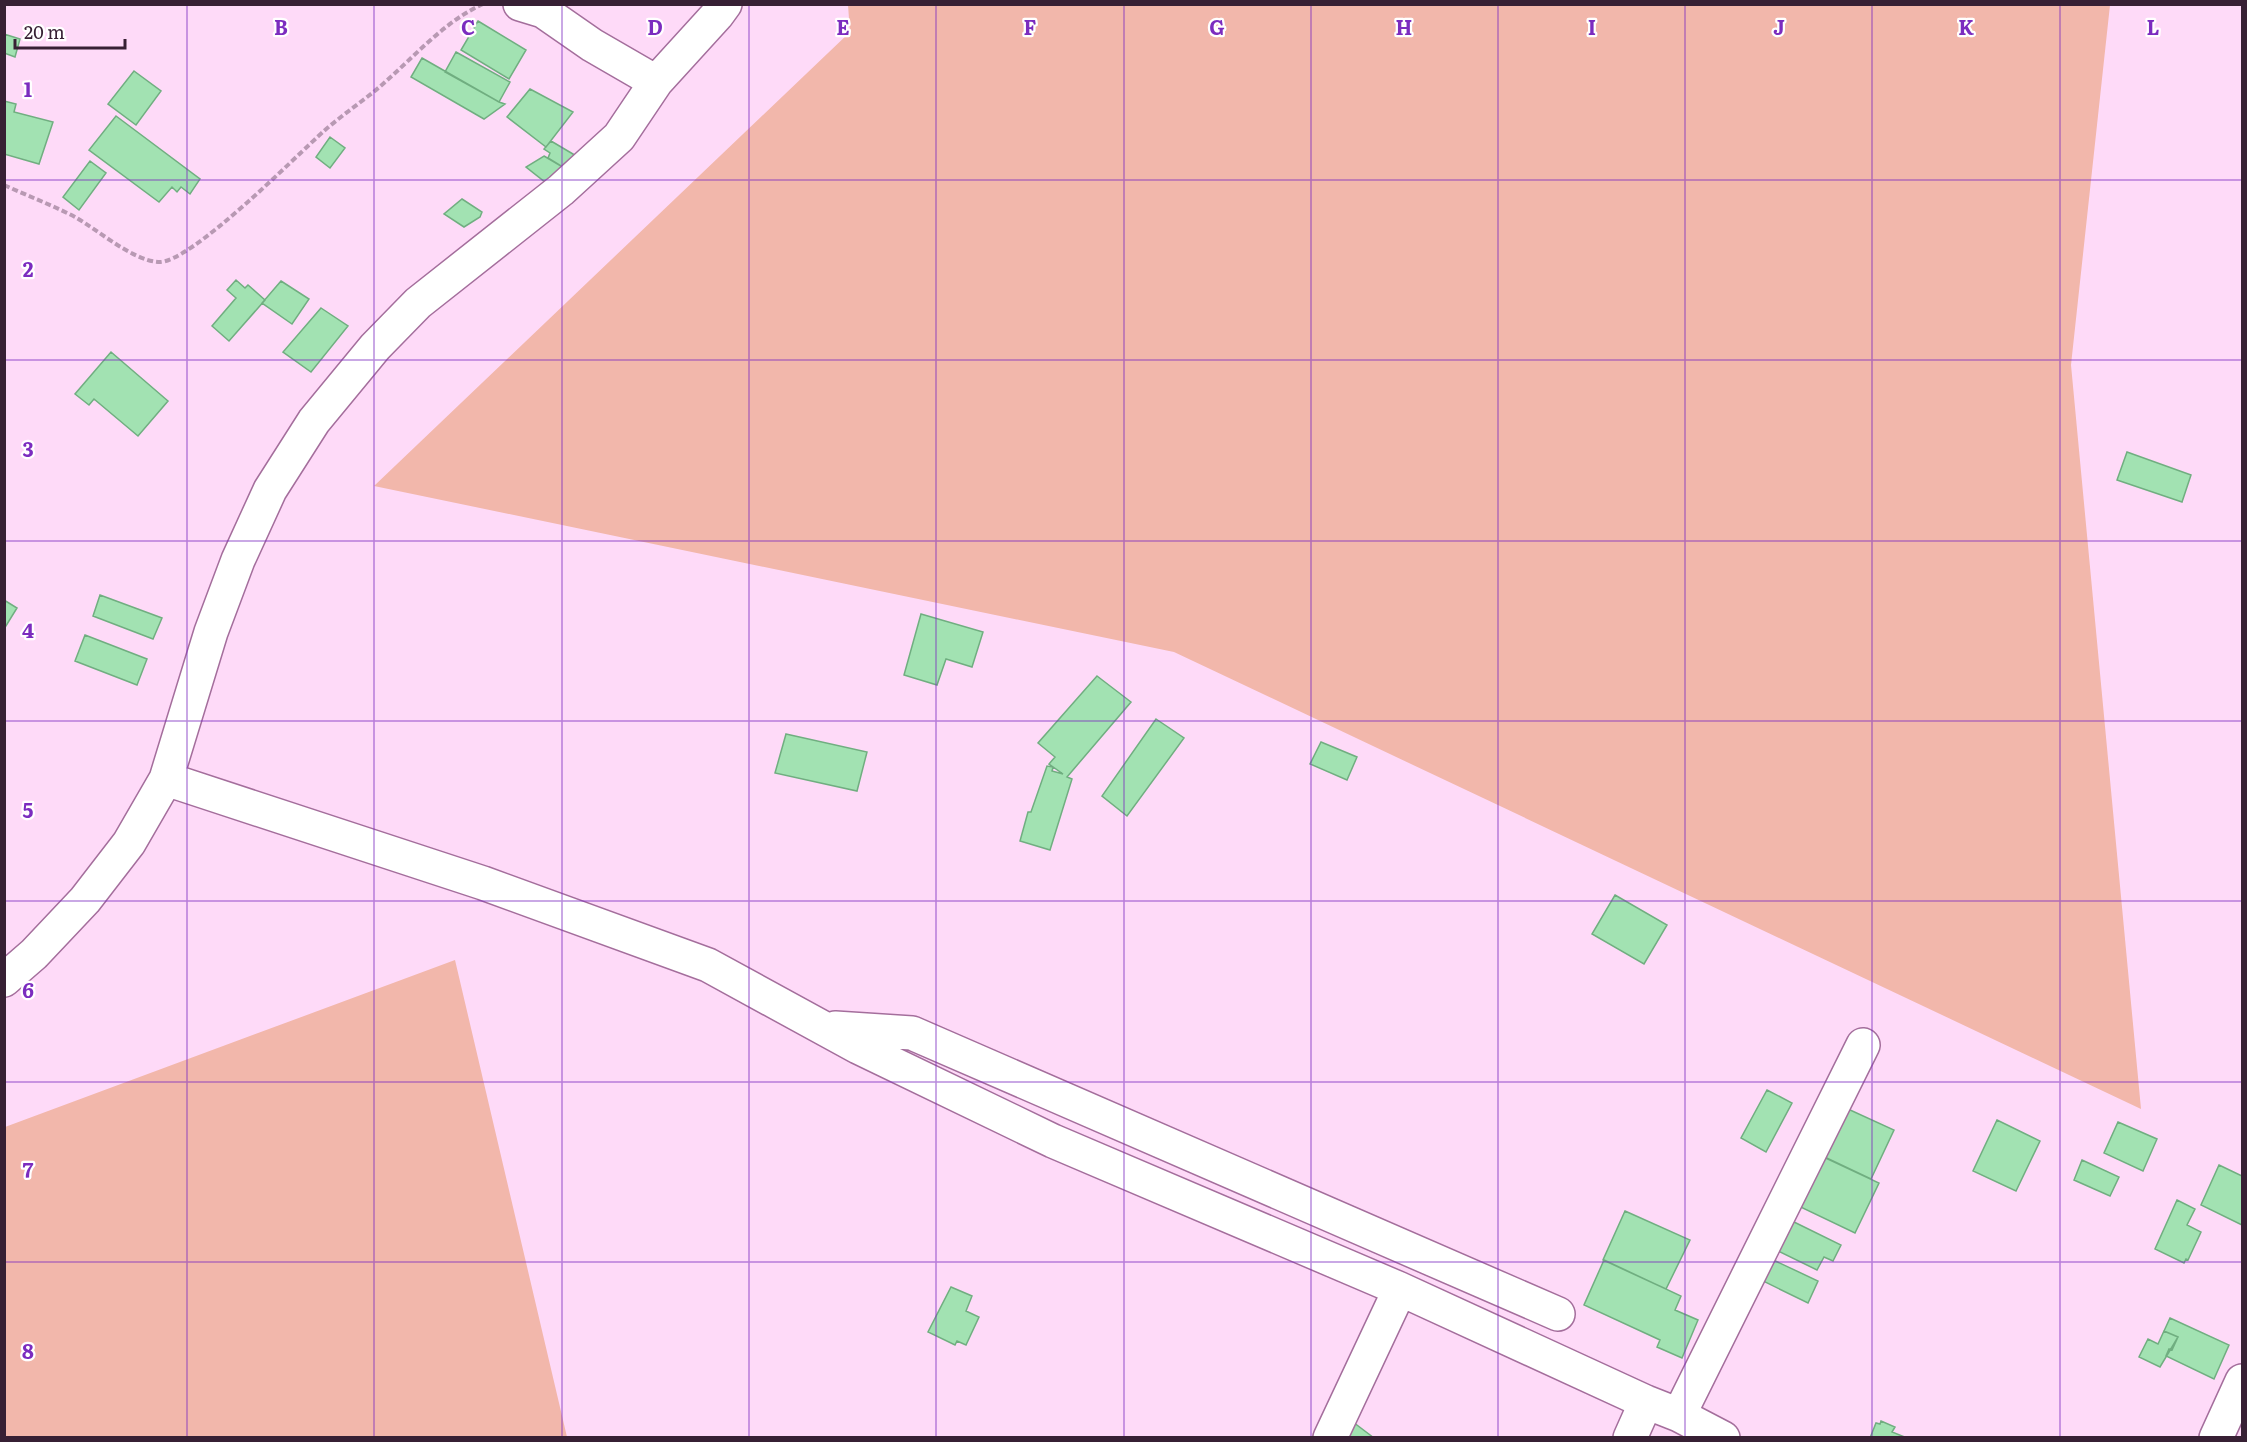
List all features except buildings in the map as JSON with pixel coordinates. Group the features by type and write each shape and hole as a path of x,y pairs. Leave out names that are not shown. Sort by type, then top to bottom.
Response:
{"street":[{"path":"520,4 543,11 591,45 656,82"},
{"path":"4,980 34,954 85,900 129,843 166,779 211,632 238,560 270,490 314,421 375,347 418,303 537,210 619,137 656,82 725,4"},
{"path":"166,779 483,883 708,965 858,1047 1053,1141 1400,1289 1723,1437"},
{"path":"822,1028 912,1033 1558,1314"},
{"path":"1679,1415 1863,1045"},
{"path":"1330,1437 1400,1289"},
{"path":"2216,1437 2242,1381"},
{"path":"1630,1437 1647,1402"}],"path":[{"path":"4,185 75,217 135,254 159,263 171,260 219,226 325,130 382,85 457,19 483,4"}],"shaded area":[{"path":"848,5 2110,5 2071,365 2141,1109 1174,652 374,486 850,32"},
{"path":"455,960 567,1437 5,1437 5,1127"}]}
